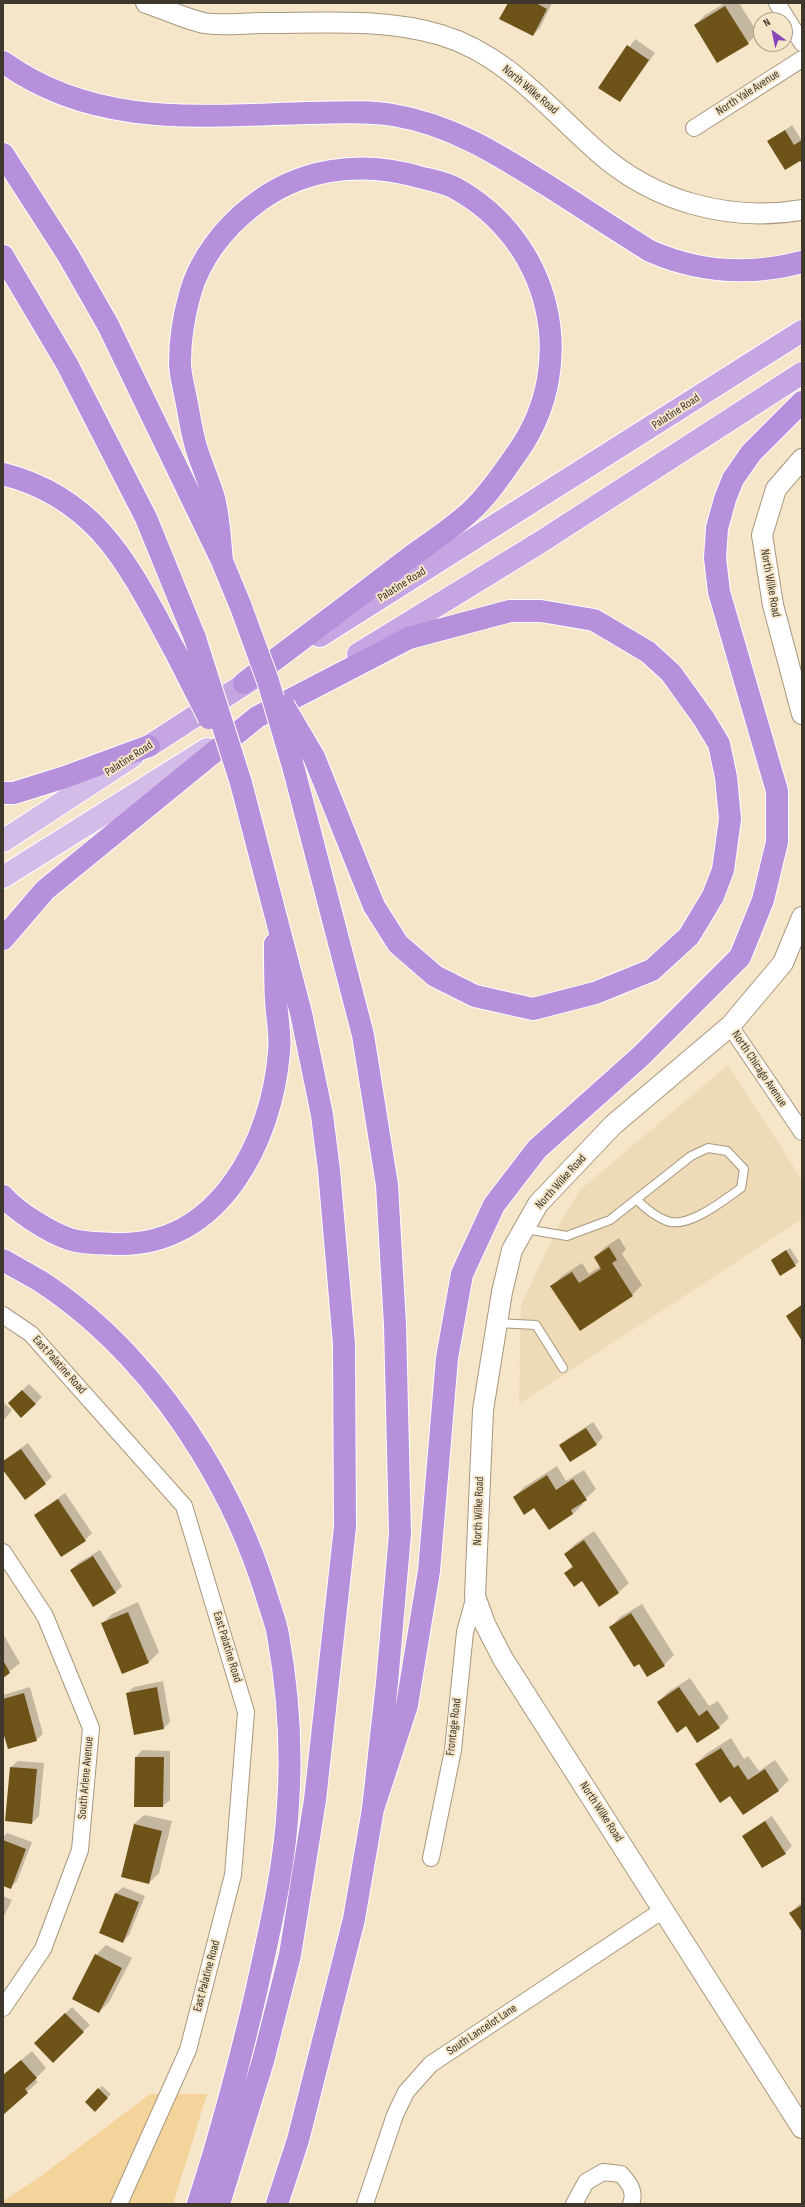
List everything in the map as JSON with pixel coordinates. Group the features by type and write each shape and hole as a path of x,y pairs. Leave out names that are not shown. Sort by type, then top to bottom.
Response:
{"highway":[{"path":"3,62 34,81 61,94 88,103 143,114 210,116 375,113 424,122 446,128 500,155 650,251 666,258 706,269 740,271 765,270 802,262"},
{"path":"3,154 68,255 108,325 222,561 241,607 268,681 294,770 363,1035 387,1185 395,1325 400,1534 387,1683 373,1809 354,1919 300,2133 277,2204"},
{"path":"222,561 214,499 196,446 180,365 190,292 203,265 220,237 238,217 268,193 295,179 330,170 367,167 396,170 451,186 470,197 494,217 525,254 537,278 545,302 550,330 552,361 540,415 520,448 472,510 244,683"},
{"path":"3,256 67,364 146,518 195,638 244,792 274,908 314,1072 329,1170 344,1344 345,1527 315,1800 290,1955 263,2061 219,2204"},
{"name":"Palatine Road","path":"149,746 244,683 514,515 802,331"},
{"path":"3,939 45,890 257,717 539,543 802,372"},
{"path":"373,1809 407,1705 429,1571 447,1358 462,1274 494,1204 537,1149 642,1055 740,957 763,900 777,842 776,791 719,592 715,558 717,528 725,499 733,479 751,454 802,402"},
{"path":"3,474 18,478 62,498 100,530 131,572 175,651 244,792"},
{"path":"257,717 409,638 510,611 541,611 594,620 648,652 671,673 704,719 719,744 726,777 730,819 723,870 713,896 689,936 652,970 595,993 533,1009 474,996 435,976 398,944 374,906 314,757 268,681"},
{"path":"3,793 14,793 66,777 149,746"},
{"path":"3,1196 37,1222 68,1239 93,1243 122,1244 146,1242 174,1233 203,1216 224,1197 245,1167 260,1132 275,1087 280,1050 275,992 274,908"},
{"path":"3,1260 40,1281 82,1312 153,1384 180,1418 224,1489 253,1552 278,1633 288,1718 290,1764 288,1807 280,1873 241,2058 221,2135 198,2204"}],"main road":[{"path":"3,877 257,717"},
{"name":"Palatine Road","path":"3,841 149,746"}],"street":[{"name":"North Wilke Road","path":"146,3 205,23 352,23 388,25 441,36 472,48 508,69 603,156 632,178 661,193 683,202 735,212 760,214 800,210"},
{"path":"777,3 802,42"},
{"name":"North Yale Avenue","path":"694,128 802,59"},
{"name":"North Wilke Road","path":"802,459 776,489 762,535 772,605 802,714"},
{"name":"North Wilke Road","path":"802,917 783,963 730,1026 613,1125 538,1204 512,1250 497,1323 483,1410 475,1596 485,1624 503,1659 802,2128"},
{"name":"North Chicago Avenue","path":"730,1026 802,1132"},
{"name":"East Palatine Road","path":"3,1315 31,1334 184,1506 246,1712 233,1875 188,2050 119,2204"},
{"name":"South Arlene Avenue","path":"3,1552 45,1616 91,1728 80,1850 43,1949 3,2008"},
{"name":"Frontage Road","path":"431,1858 453,1750 465,1632 475,1596"},
{"name":"South Lancelot Lane","path":"365,2204 394,2114 406,2092 432,2064 663,1910"},
{"path":"574,2204 586,2182 603,2172 620,2174 630,2184 634,2197 631,2204"}],"lane":[{"path":"524,1229 568,1236 610,1220 691,1156 708,1148 727,1150 744,1169 741,1188 714,1207 686,1221 668,1222 647,1209 637,1200"},
{"path":"497,1323 536,1325 563,1368"}],"shaded area":[{"path":"728,1065 802,1180 802,1219 519,1404 521,1305 561,1221 580,1190"},
{"path":"150,2094 207,2094 173,2204 3,2204 3,2201 41,2176"}],"building":[{"path":"508,3 536,3 547,9 533,36 499,19"},
{"path":"725,6 749,44 717,63 694,25"},
{"path":"627,45 649,60 620,102 598,88"},
{"path":"785,130 794,145 802,140 802,163 800,161 785,170 767,141"},
{"path":"609,1247 617,1260 612,1263 633,1296 580,1331 550,1286 572,1272 579,1283 601,1269 594,1257"},
{"path":"786,1250 796,1266 780,1276 771,1260"},
{"path":"802,1305 802,1341 786,1316"},
{"path":"22,1390 36,1404 21,1418 8,1403"},
{"path":"586,1428 597,1445 570,1462 559,1445"},
{"path":"21,1449 46,1484 25,1500 3,1470 3,1461"},
{"path":"547,1475 556,1490 573,1479 587,1500 571,1510 573,1514 549,1530 534,1508 524,1515 513,1497"},
{"path":"58,1499 86,1541 61,1557 34,1515"},
{"path":"584,1540 619,1593 599,1607 582,1581 574,1587 564,1573 573,1567 564,1554"},
{"path":"93,1556 116,1593 93,1607 70,1570"},
{"path":"128,1612 149,1663 122,1674 101,1623"},
{"path":"631,1613 665,1666 647,1677 639,1664 634,1667 609,1627"},
{"path":"3,1660 10,1673 3,1678"},
{"path":"157,1687 164,1729 134,1735 126,1693"},
{"path":"679,1687 699,1716 707,1710 720,1728 697,1743 686,1726 677,1733 657,1702"},
{"path":"24,1693 37,1741 8,1749 3,1732 3,1699"},
{"path":"721,1748 734,1768 738,1765 748,1780 765,1769 779,1791 743,1815 730,1796 720,1803 695,1764"},
{"path":"135,1757 164,1757 163,1807 134,1807"},
{"path":"10,1767 37,1769 32,1824 5,1821"},
{"path":"765,1821 786,1854 762,1868 742,1836"},
{"path":"134,1824 162,1831 149,1884 121,1877"},
{"path":"3,1840 26,1849 11,1889 3,1886"},
{"path":"115,1893 139,1902 123,1943 99,1933"},
{"path":"802,1905 802,1932 789,1913"},
{"path":"95,1954 122,1968 99,2013 72,1999"},
{"path":"65,2013 84,2032 53,2063 34,2043"},
{"path":"21,2060 37,2078 25,2089 28,2093 3,2115 3,2075"},
{"path":"98,2088 108,2098 95,2112 85,2102"}]}
